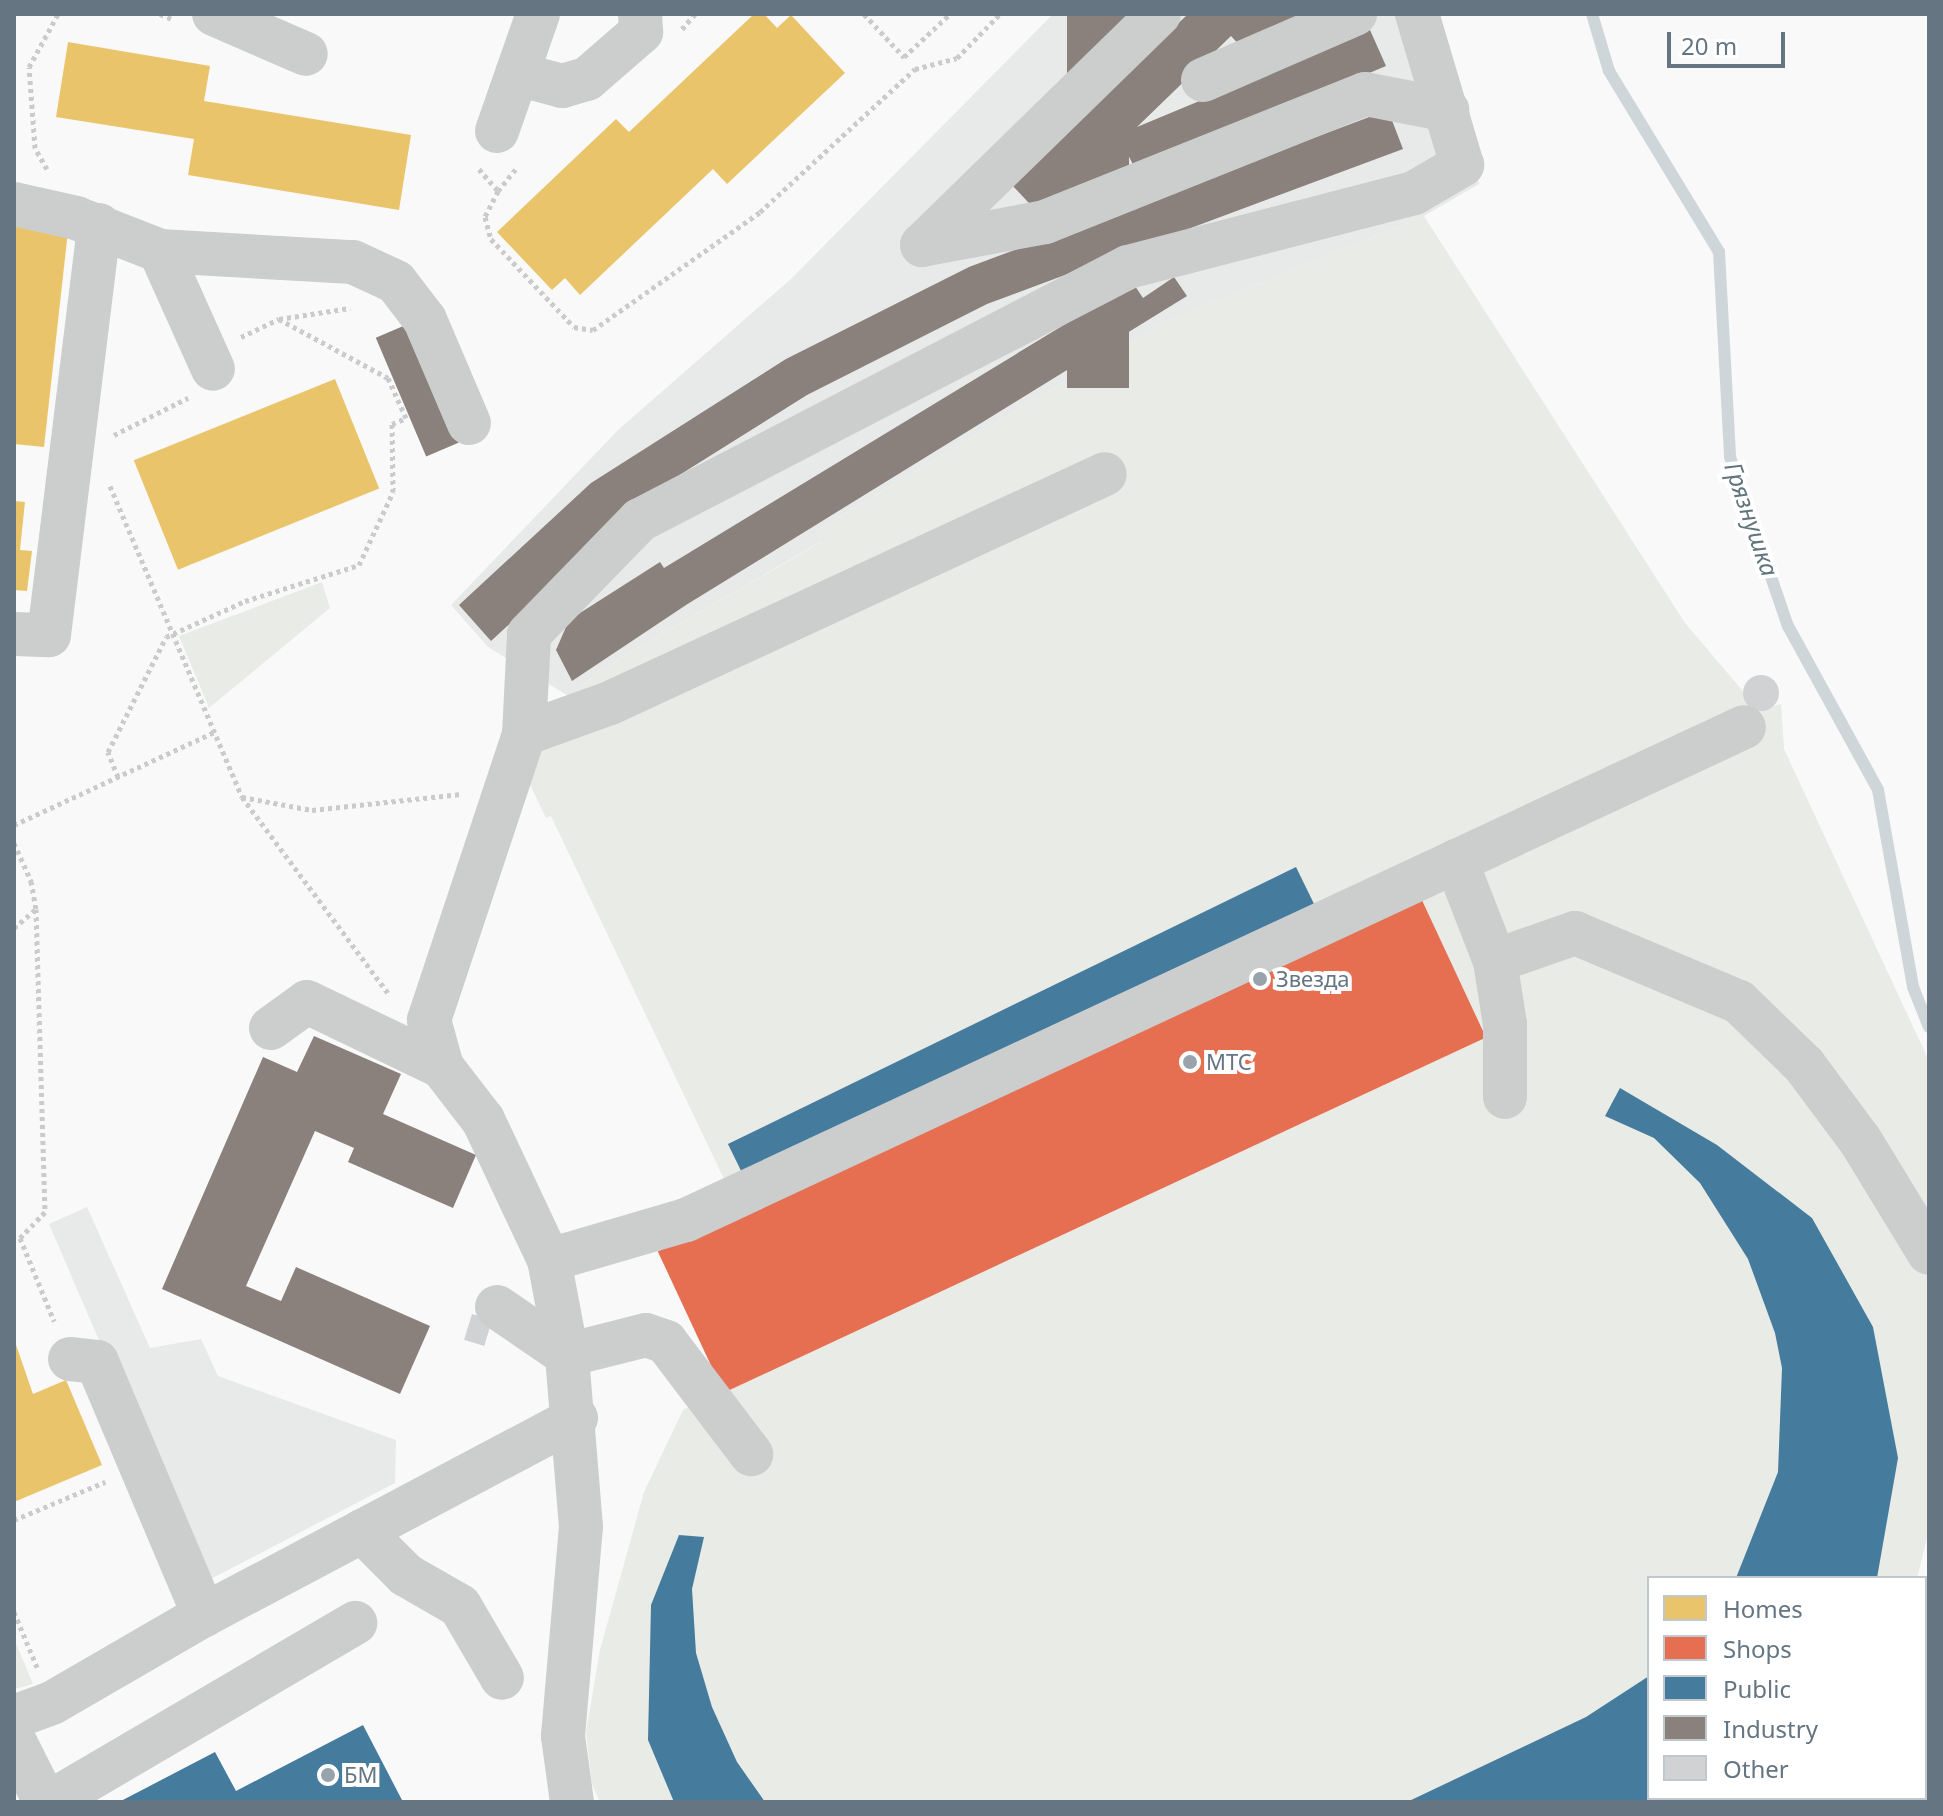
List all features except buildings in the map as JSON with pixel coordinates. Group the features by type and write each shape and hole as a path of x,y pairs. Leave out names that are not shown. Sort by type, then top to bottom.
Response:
{"street":[{"path":"214,14 306,54"},
{"path":"497,131 538,14"},
{"path":"517,74 562,86 587,79 641,32 640,14"},
{"path":"1159,14 922,245 1045,222 1365,94 1447,110"},
{"path":"1203,80 1355,14"},
{"path":"572,1802 563,1736 581,1527 576,1418 567,1355 549,1260 483,1120 442,1067 429,1020 524,734 529,634 640,520 1128,267 1414,193 1462,165 1417,14"},
{"path":"14,204 88,222 160,251 353,262 396,282 425,320 469,423"},
{"path":"14,634 49,635 67,485 88,222"},
{"path":"160,251 213,369"},
{"path":"524,734 610,703 1105,474"},
{"path":"549,1260 686,1220 1744,727"},
{"path":"1456,861 1495,961 1505,1024 1505,1097"},
{"path":"1495,961 1575,933 1739,1002 1764,1021 1813,1078 1869,1153 1929,1253"},
{"path":"271,1028 307,1002 442,1067"},
{"path":"497,1307 567,1355 646,1335 666,1342 751,1454"},
{"path":"70,1359 97,1362 204,1615"},
{"path":"33,1710 204,1615 576,1418"},
{"path":"362,1531 406,1575 460,1606 502,1678"},
{"path":"14,1740 48,1802 355,1623"}],"path":[{"path":"58,14 29,67 35,148 88,222"},
{"path":"864,14 904,57 950,14"},
{"path":"498,191 485,217 491,239 574,327 593,330 760,212 915,69 957,58 1000,14"},
{"path":"118,777 108,752 166,637 245,601 359,565 393,492 392,424 406,418 388,378 279,319"},
{"path":"67,485 109,483 242,797 397,1005"},
{"path":"14,825 214,732"},
{"path":"242,797 312,810 506,788"},
{"path":"14,843 31,881 36,909 45,1212 17,1240 70,1359"},
{"path":"14,928 36,909"},
{"path":"14,1520 112,1479"},
{"path":"14,1612 33,1710"}],"shaded area":[{"path":"1053,14 1440,14 1479,184 1424,216 1160,324 816,531 822,541 598,671 570,697 488,647 451,605 618,430 791,279"},
{"name":"Звезда","path":"1424,216 1685,623 1742,690 1749,708 1759,711 1781,704 1784,749 1929,1061 1929,1530 1918,1576 1647,1576 1647,1800 1786,1800 1785,1802 600,1802 592,1784 586,1732 600,1650 644,1492 683,1410 723,1391 658,1251 693,1235 724,1179 551,816 546,818 521,766 570,697 598,671 821,542 816,531 1160,324"},
{"path":"322,582 330,608 209,708 179,636"},
{"path":"87,1207 150,1348 201,1339 218,1376 396,1440 395,1483 203,1583 49,1224"},
{"path":"14,1639 33,1684 14,1689"}],"waterway":[{"name":"Грязнушка","path":"1592,14 1609,71 1719,252 1730,457 1788,626 1878,790 1913,987 1929,1027"}],"place":[{"name":"Звезда","path":"1260,979"},
{"name":"МТС","path":"1190,1062"},
{"name":"БМ","path":"328,1775"}]}
